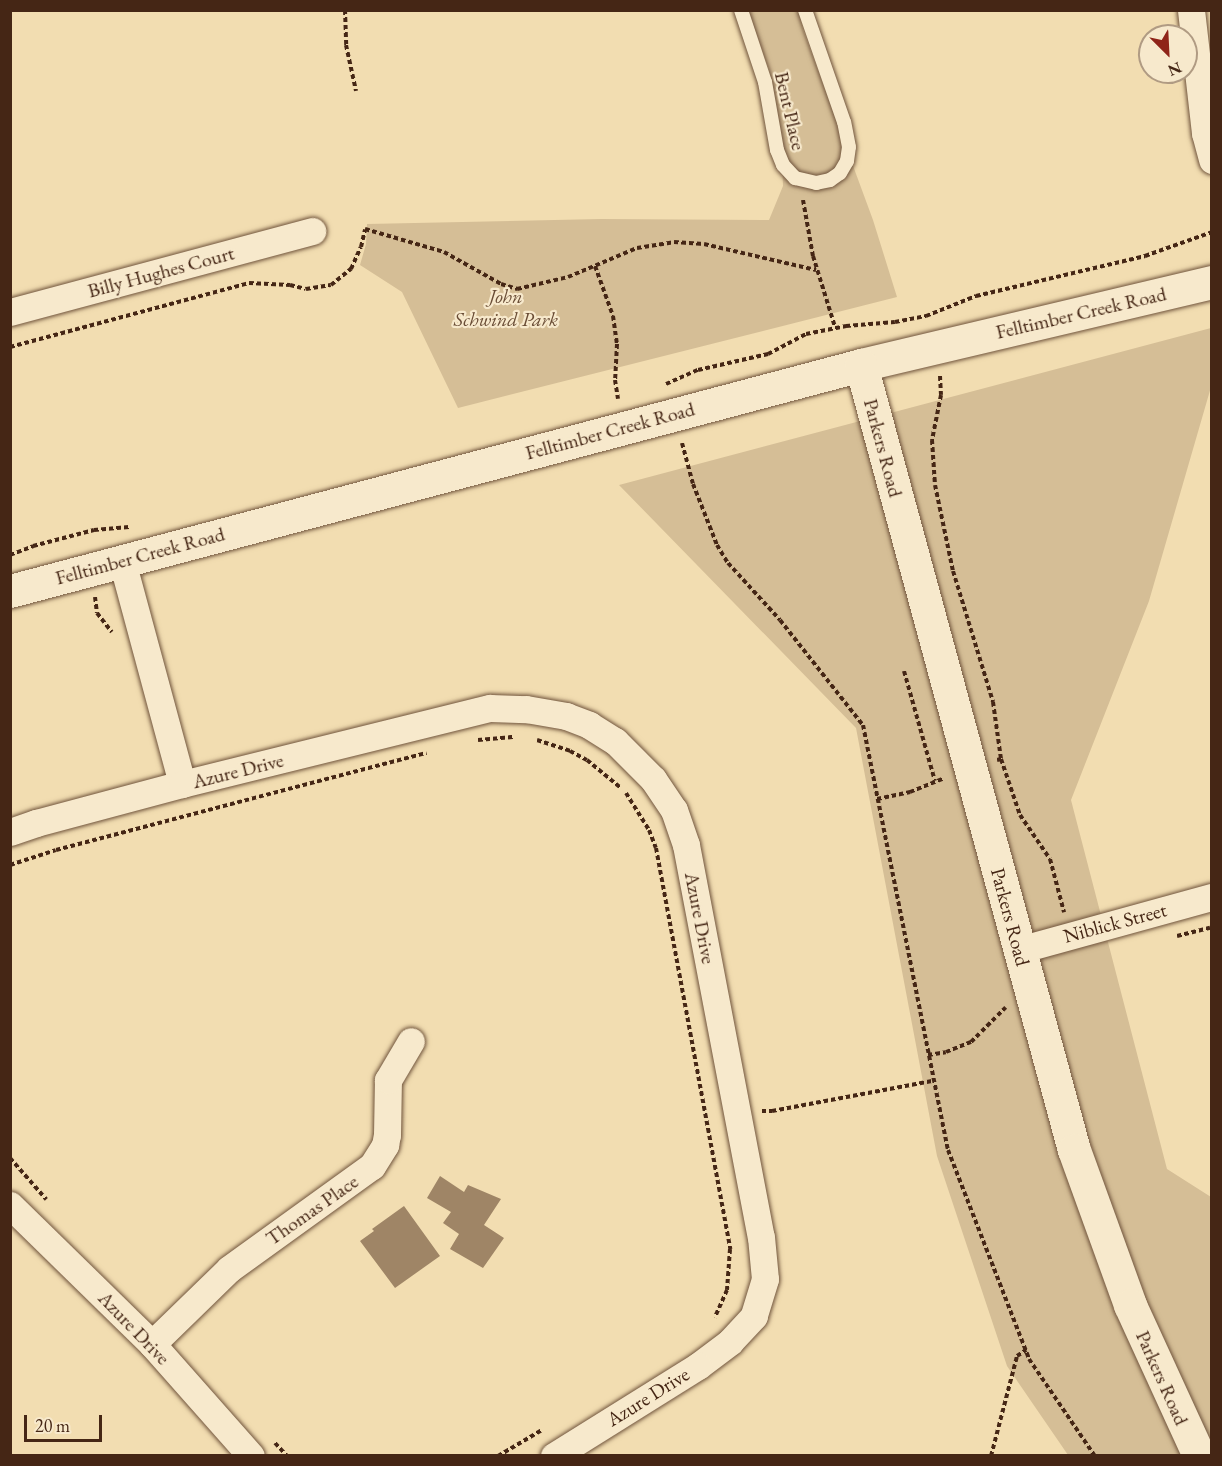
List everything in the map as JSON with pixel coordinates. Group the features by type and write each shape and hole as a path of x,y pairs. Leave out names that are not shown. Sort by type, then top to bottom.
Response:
{"main road":[{"name":"Felltimber Creek Road","path":"10,591 861,365 1212,282"},
{"name":"Parkers Road","path":"861,365 1071,1139 1101,1231 1162,1381 1198,1455"}],"street":[{"path":"1191,10 1205,133 1212,160"},
{"name":"Billy Hughes Court","path":"10,312 312,231"},
{"name":"Azure Drive","path":"122,561 182,784"},
{"name":"Azure Drive","path":"10,832 182,784 490,708 526,709 566,716 589,725 615,741 653,779 674,810 686,844 761,1237 765,1279 754,1316 730,1342 698,1366 554,1455"},
{"name":"Niblick Street","path":"1019,950 1212,897"},
{"name":"Thomas Place","path":"152,1344 229,1269 372,1166 385,1145 387,1135 388,1080 411,1041"},
{"name":"Azure Drive","path":"10,1205 152,1344 251,1455"}],"lane":[{"name":"Bent Place","path":"741,10 768,90 777,150 786,170 799,180"},
{"path":"799,180 816,183 836,176 847,161 849,147 844,123 805,10"}],"path":[{"path":"345,10 346,45 356,91"},
{"path":"799,180 816,270 835,327"},
{"path":"10,347 249,284 290,285 306,289 331,285 351,269 361,247 365,229 444,252 512,288 530,287 568,277 637,248 682,243 704,244 816,270"},
{"path":"1095,1455 1026,1350 948,1150 863,725 780,620 728,563 717,544 693,484 662,386 698,370 768,354 806,334 835,327 895,322 926,316 976,296 1145,256 1212,232"},
{"path":"595,266 613,316 617,344 615,380 618,399"},
{"path":"926,316 932,348 940,373 941,394 932,440 935,485 952,571 993,702 1001,759"},
{"path":"606,403 625,398"},
{"path":"10,555 33,546 94,530 138,526"},
{"path":"89,570 94,607 114,637"},
{"path":"904,671 935,782"},
{"path":"474,741 520,737"},
{"path":"532,739 570,751 600,769 634,802 656,848 730,1249 727,1290 709,1324"},
{"path":"10,865 56,850 435,751"},
{"path":"737,1108 772,1111 933,1081"},
{"path":"991,1455 1017,1356 1026,1350"},
{"path":"498,1455 550,1425"}],"green space":[{"name":"John Schwind Park","path":"748,11 799,11 803,30 873,220 897,297 458,408 402,292 360,265 366,244 367,224 601,219 769,220 783,186 781,131 769,69"},
{"path":"1211,328 1211,387 1149,601 1071,800 1167,1169 1211,1197 1211,1455 1068,1455 1007,1366 937,1156 856,728 619,485"}],"building":[{"path":"440,1176 464,1192 468,1185 501,1199 484,1225 504,1238 483,1268 450,1249 459,1234 443,1223 451,1212 427,1198"},
{"path":"404,1206 440,1256 395,1288 360,1241 374,1231 372,1229"}]}
